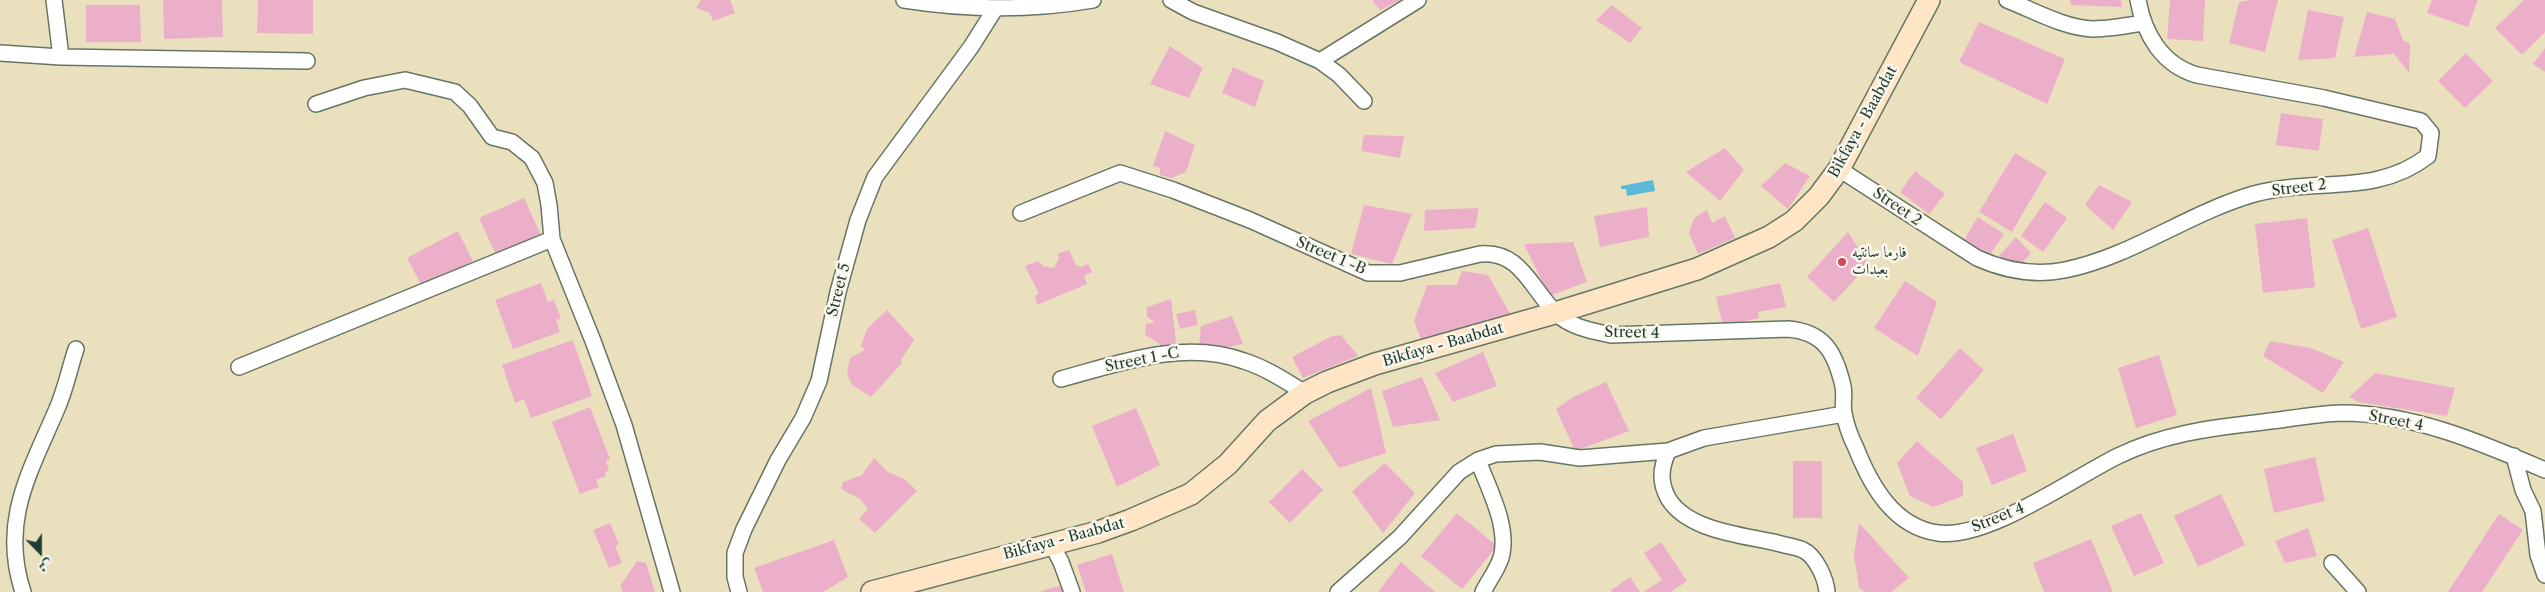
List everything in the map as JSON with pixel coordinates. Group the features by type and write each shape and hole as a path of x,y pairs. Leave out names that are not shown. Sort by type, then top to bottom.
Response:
{"main road":[{"name":"Bikfaya - Baabdat","path":"872,592 1131,520 1191,494 1228,464 1267,421 1305,393 1375,364 1555,313 1697,269 1769,237 1794,221 1819,196 1839,169 1929,0"}],"street":[{"path":"54,0 61,57"},
{"path":"904,0 995,9 1048,7 1093,0"},
{"path":"1171,0 1193,12 1276,42 1320,61 1339,75 1364,101"},
{"path":"1320,61 1418,0"},
{"path":"2007,0 2055,19 2090,29 2143,23"},
{"name":"Street 2","path":"1839,169 1977,258 1998,267 2020,272 2043,273 2099,261 2132,248 2192,217 2254,194 2286,187 2373,182 2404,172 2428,156 2431,134 2421,121 2324,98 2189,73 2166,60 2143,23 2138,0"},
{"name":"Street 5","path":"739,592 735,577 735,553 744,529 778,460 804,418 819,381 838,292 855,229 875,177 972,47 995,9"},
{"path":"0,53 61,57 306,61"},
{"path":"316,104 364,88 405,80 454,92 470,106 492,137 512,142 532,158 545,183 550,205 552,240 593,341 624,425 672,592"},
{"name":"Street 1 -B","path":"1021,213 1120,173 1173,190 1250,220 1368,273 1400,273 1493,252 1501,255 1519,269 1555,313"},
{"path":"240,366 552,240"},
{"name":"Street 4","path":"1555,313 1586,330 1611,335 1803,330 1816,335 1824,342 1833,357 1843,387 1844,414 1865,472 1877,492 1909,522 1938,533 1967,531 2003,518 2140,446 2209,428 2342,413 2377,415 2451,434 2514,456 2545,470"},
{"path":"23,592 10,556 10,517 25,477 57,410 76,349"},
{"name":"Street 1 -C","path":"1061,378 1137,358 1186,352 1215,353 1244,360 1270,372 1305,393"},
{"path":"1338,592 1400,537 1459,472 1478,460 1496,454 1540,452 1580,458 1668,451 1704,438 1844,414"},
{"path":"1668,451 1661,467 1663,489 1682,514 1707,527 1804,550 1822,574 1827,592"},
{"path":"2514,456 2523,490 2533,511 2538,555 2545,575"},
{"path":"1478,460 1500,518 1503,539 1502,555 1483,592"},
{"path":"1051,543 1061,562 1072,592"},
{"path":"2332,563 2358,592"}],"water":[{"path":"1653,180 1655,191 1627,196 1626,189 1621,189 1621,186"}],"building":[{"path":"163,0 222,0 223,37 164,39"},
{"path":"258,0 313,0 313,34 257,33"},
{"path":"701,0 730,0 735,13 713,21 710,13 696,8"},
{"path":"1372,0 1401,0 1380,10"},
{"path":"2070,0 2121,0 2122,7 2071,5"},
{"path":"2170,0 2205,0 2203,41 2167,39"},
{"path":"2278,0 2265,52 2229,43 2239,2"},
{"path":"2432,0 2478,0 2468,27 2427,13"},
{"path":"2524,0 2545,0 2545,32 2522,55 2495,28"},
{"path":"86,5 140,5 141,42 86,42"},
{"path":"1612,5 1642,28 1630,43 1596,20"},
{"path":"2308,10 2344,17 2335,58 2298,60"},
{"path":"2367,12 2395,19 2403,40 2410,44 2409,73 2394,54 2354,57"},
{"path":"1979,22 2065,59 2047,104 1959,62"},
{"path":"1170,46 1203,68 1189,98 1150,84"},
{"path":"2545,48 2545,72 2533,64"},
{"path":"2466,53 2493,81 2465,108 2438,81"},
{"path":"1233,67 1264,81 1255,107 1222,93"},
{"path":"2281,113 2323,119 2319,151 2276,145"},
{"path":"1165,131 1195,145 1186,172 1171,178 1160,175 1160,168 1153,166"},
{"path":"1364,135 1404,136 1400,158 1361,151"},
{"path":"1725,148 1744,170 1720,201 1686,172"},
{"path":"2015,153 2047,172 2012,232 1979,212"},
{"path":"1785,163 1810,176 1788,209 1761,186"},
{"path":"1915,171 1945,194 1929,214 1900,192"},
{"path":"2099,185 2132,202 2113,230 2085,205"},
{"path":"524,198 541,235 496,255 479,218"},
{"path":"2045,202 2067,218 2043,252 2021,236"},
{"path":"1364,205 1412,214 1392,264 1351,254"},
{"path":"1647,207 1649,237 1600,247 1594,216"},
{"path":"1479,208 1475,228 1424,231 1425,210"},
{"path":"1707,210 1712,223 1725,216 1735,238 1698,254 1689,233 1694,218"},
{"path":"1978,217 2004,234 1986,261 1961,245"},
{"path":"2307,218 2315,287 2263,293 2255,224"},
{"path":"2368,228 2397,317 2361,329 2332,240"},
{"path":"458,231 473,261 423,288 407,258"},
{"path":"1848,232 1869,264 1834,302 1807,277"},
{"path":"2016,237 2031,253 2019,267 1999,256"},
{"path":"1573,242 1587,282 1549,296 1524,244"},
{"path":"1069,250 1076,265 1081,267 1088,264 1092,272 1084,276 1087,284 1037,305 1035,296 1039,294 1025,266 1038,261 1043,266 1054,268 1059,258 1057,254"},
{"path":"1462,271 1488,275 1511,315 1421,340 1414,321 1427,285 1457,285"},
{"path":"1905,281 1937,302 1918,356 1874,328"},
{"path":"541,283 548,302 554,300 561,319 556,320 560,332 513,349 495,300"},
{"path":"1780,283 1786,307 1758,312 1759,318 1723,326 1716,297"},
{"path":"1171,299 1176,343 1165,350 1157,342 1145,335 1146,324 1155,322 1147,317 1147,307"},
{"path":"887,310 914,340 901,360 902,363 871,397 852,385 847,374 850,358 865,350 861,346 867,329"},
{"path":"1195,310 1198,325 1180,329 1176,314"},
{"path":"1232,316 1243,344 1218,349 1199,346 1201,326"},
{"path":"1341,335 1358,356 1303,378 1292,357 1332,336"},
{"path":"573,340 592,396 531,418 524,399 515,403 502,365"},
{"path":"2270,341 2311,348 2344,362 2323,393 2263,356"},
{"path":"1960,348 1984,370 1941,419 1916,398"},
{"path":"1483,352 1497,386 1453,402 1435,373"},
{"path":"2159,355 2177,415 2136,428 2118,368"},
{"path":"2375,373 2455,388 2447,416 2358,402 2349,397"},
{"path":"1422,377 1440,420 1393,427 1382,391"},
{"path":"1606,382 1629,431 1575,451 1556,409 1573,397"},
{"path":"1371,388 1386,453 1339,468 1308,421"},
{"path":"590,407 610,459 606,461 609,471 605,472 606,476 596,480 599,487 580,494 552,422"},
{"path":"1136,408 1160,465 1117,487 1092,426"},
{"path":"2013,434 2027,471 1992,485 1976,448"},
{"path":"1917,441 1963,482 1963,496 1933,507 1910,496 1897,463"},
{"path":"2315,457 2325,501 2274,513 2264,469"},
{"path":"874,458 888,472 906,480 917,491 875,533 859,519 868,509 860,499 841,489 843,482 862,475"},
{"path":"1793,461 1822,461 1822,522 1821,518 1793,518"},
{"path":"1385,463 1415,493 1383,533 1352,491"},
{"path":"1302,469 1323,490 1290,523 1269,502"},
{"path":"2221,494 2245,545 2198,567 2174,516"},
{"path":"1457,513 1497,546 1462,589 1421,556"},
{"path":"2141,513 2164,563 2134,576 2111,526"},
{"path":"2499,514 2523,530 2482,592 2448,592"},
{"path":"610,523 619,544 615,546 622,563 609,568 593,530"},
{"path":"1859,523 1909,578 1891,592 1865,592 1859,588 1854,555"},
{"path":"2308,528 2317,556 2285,563 2275,541"},
{"path":"2091,539 2113,592 2044,592 2033,563"},
{"path":"834,540 848,577 823,592 763,592 754,568"},
{"path":"1661,542 1687,581 1671,592 1643,592 1662,580 1644,553"},
{"path":"1112,554 1124,592 1086,592 1077,565"},
{"path":"637,561 646,563 655,592 623,592 620,586"},
{"path":"1401,562 1435,592 1378,592"},
{"path":"1630,577 1640,592 1612,592 1611,590"},
{"path":"1063,585 1065,592 1041,592 1041,591"}],"place":[{"name":"فارما سانتيه بعبدات","path":"1842,262"}]}
